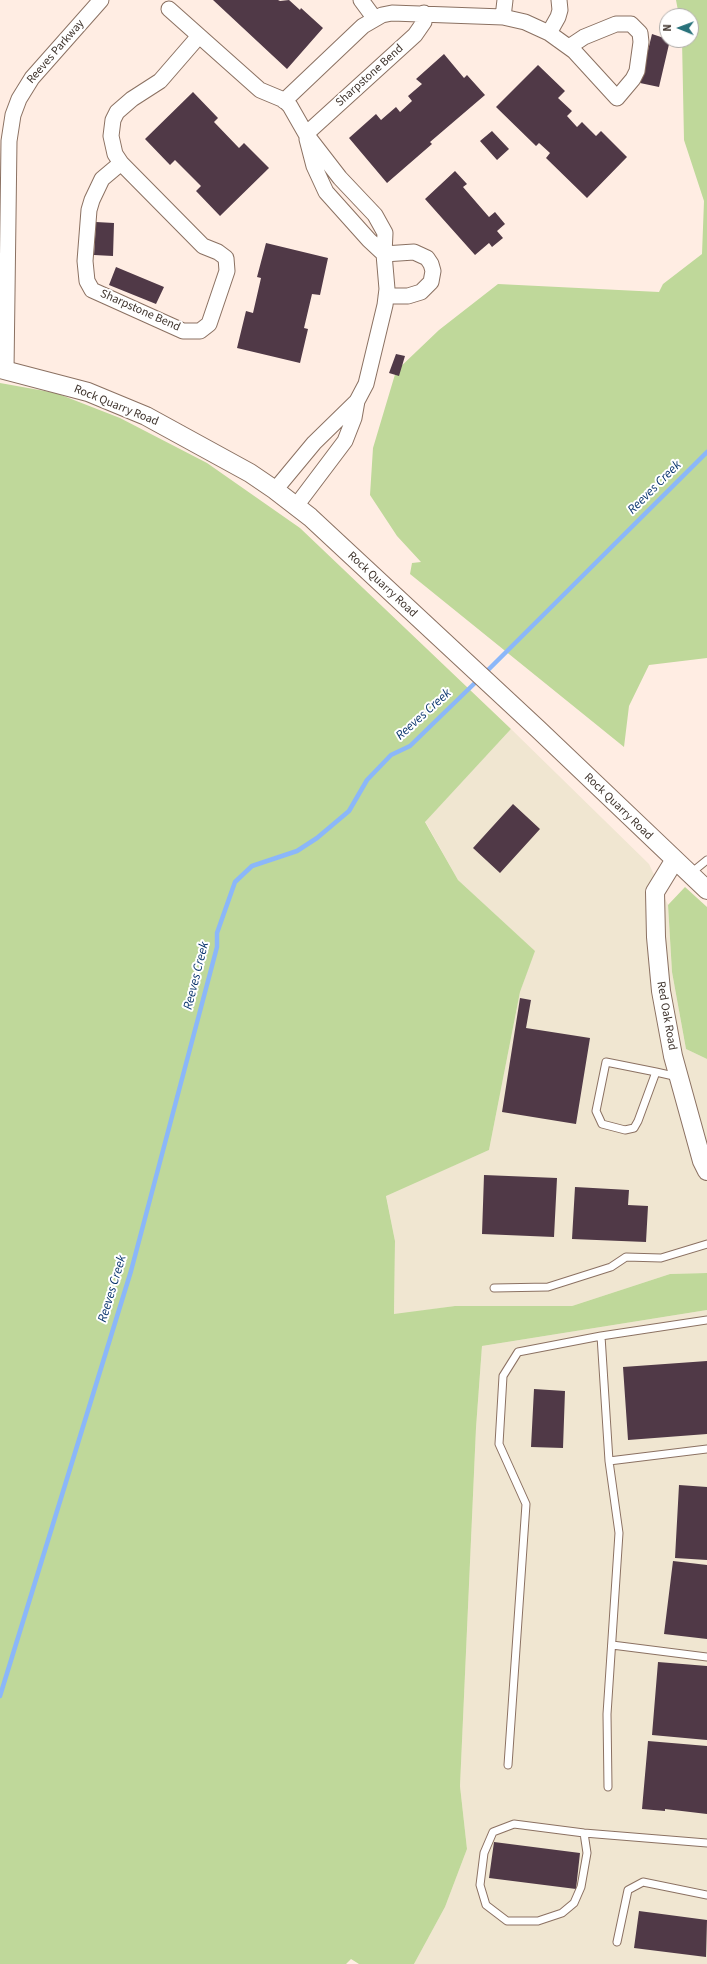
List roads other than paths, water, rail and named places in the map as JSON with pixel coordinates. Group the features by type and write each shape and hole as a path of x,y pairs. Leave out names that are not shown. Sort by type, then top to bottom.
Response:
{"street":[{"name":"Reeves Parkway","path":"3,369 9,141 13,115 19,99 32,78 101,0"},
{"path":"361,0 375,18"},
{"path":"503,17 505,0"},
{"path":"550,33 560,10 559,0"},
{"path":"169,9 260,90 284,101 290,106 306,134 340,178 380,222 386,238 384,254 387,276 386,296 368,374 357,401 352,425 345,441 296,506"},
{"path":"284,101 363,26 375,18 392,13 503,17 525,22 550,33 569,47 617,98 633,79 636,71 640,49 640,33 630,24 616,24 584,37 569,47"},
{"name":"Sharpstone Bend","path":"306,134 415,35 424,22 424,14"},
{"name":"Sharpstone Bend","path":"120,162 102,179 89,210 85,261 87,281 92,290 183,331 200,331 209,324 227,271 226,258 218,252 203,246 120,162 115,154 111,136 113,120 117,112 132,99 160,81 199,36"},
{"path":"306,134 314,166 326,192 384,254"},
{"path":"384,254 408,252 420,254 431,264 433,271 431,282 421,292 408,296 386,296"},
{"name":"Rock Quarry Road","path":"3,369 88,392 146,416 250,473 275,490 296,506 538,729 674,861 707,890"},
{"path":"275,490 314,443 357,401"},
{"name":"Red Oak Road","path":"674,861 655,892 656,937 661,991 679,1077 702,1161 707,1171"}],"lane":[{"path":"689,874 707,860"},
{"path":"656,1072 634,1128 625,1130 602,1124 596,1111 606,1062 656,1072 679,1077"},
{"path":"494,1288 548,1287 611,1267 626,1257 661,1258 707,1244"},
{"path":"508,1765 526,1504 499,1444 503,1376 518,1352 601,1336 707,1320"},
{"path":"601,1336 609,1461 619,1532 607,1714 608,1787"},
{"path":"609,1461 707,1449"},
{"path":"612,1645 707,1657"},
{"path":"584,1833 587,1853 582,1887 574,1903 562,1913 538,1921 507,1921 486,1905 480,1885 484,1853 493,1832 514,1824 584,1833 707,1843"},
{"path":"617,1942 628,1890 643,1882 707,1895"}],"waterway":[{"name":"Reeves Creek","path":"484,674 707,452"},
{"name":"Reeves Creek","path":"0,1696 131,1271 217,947 217,933 235,882 252,866 297,851 317,838 349,811 367,780 391,755 410,746 479,679"}]}
